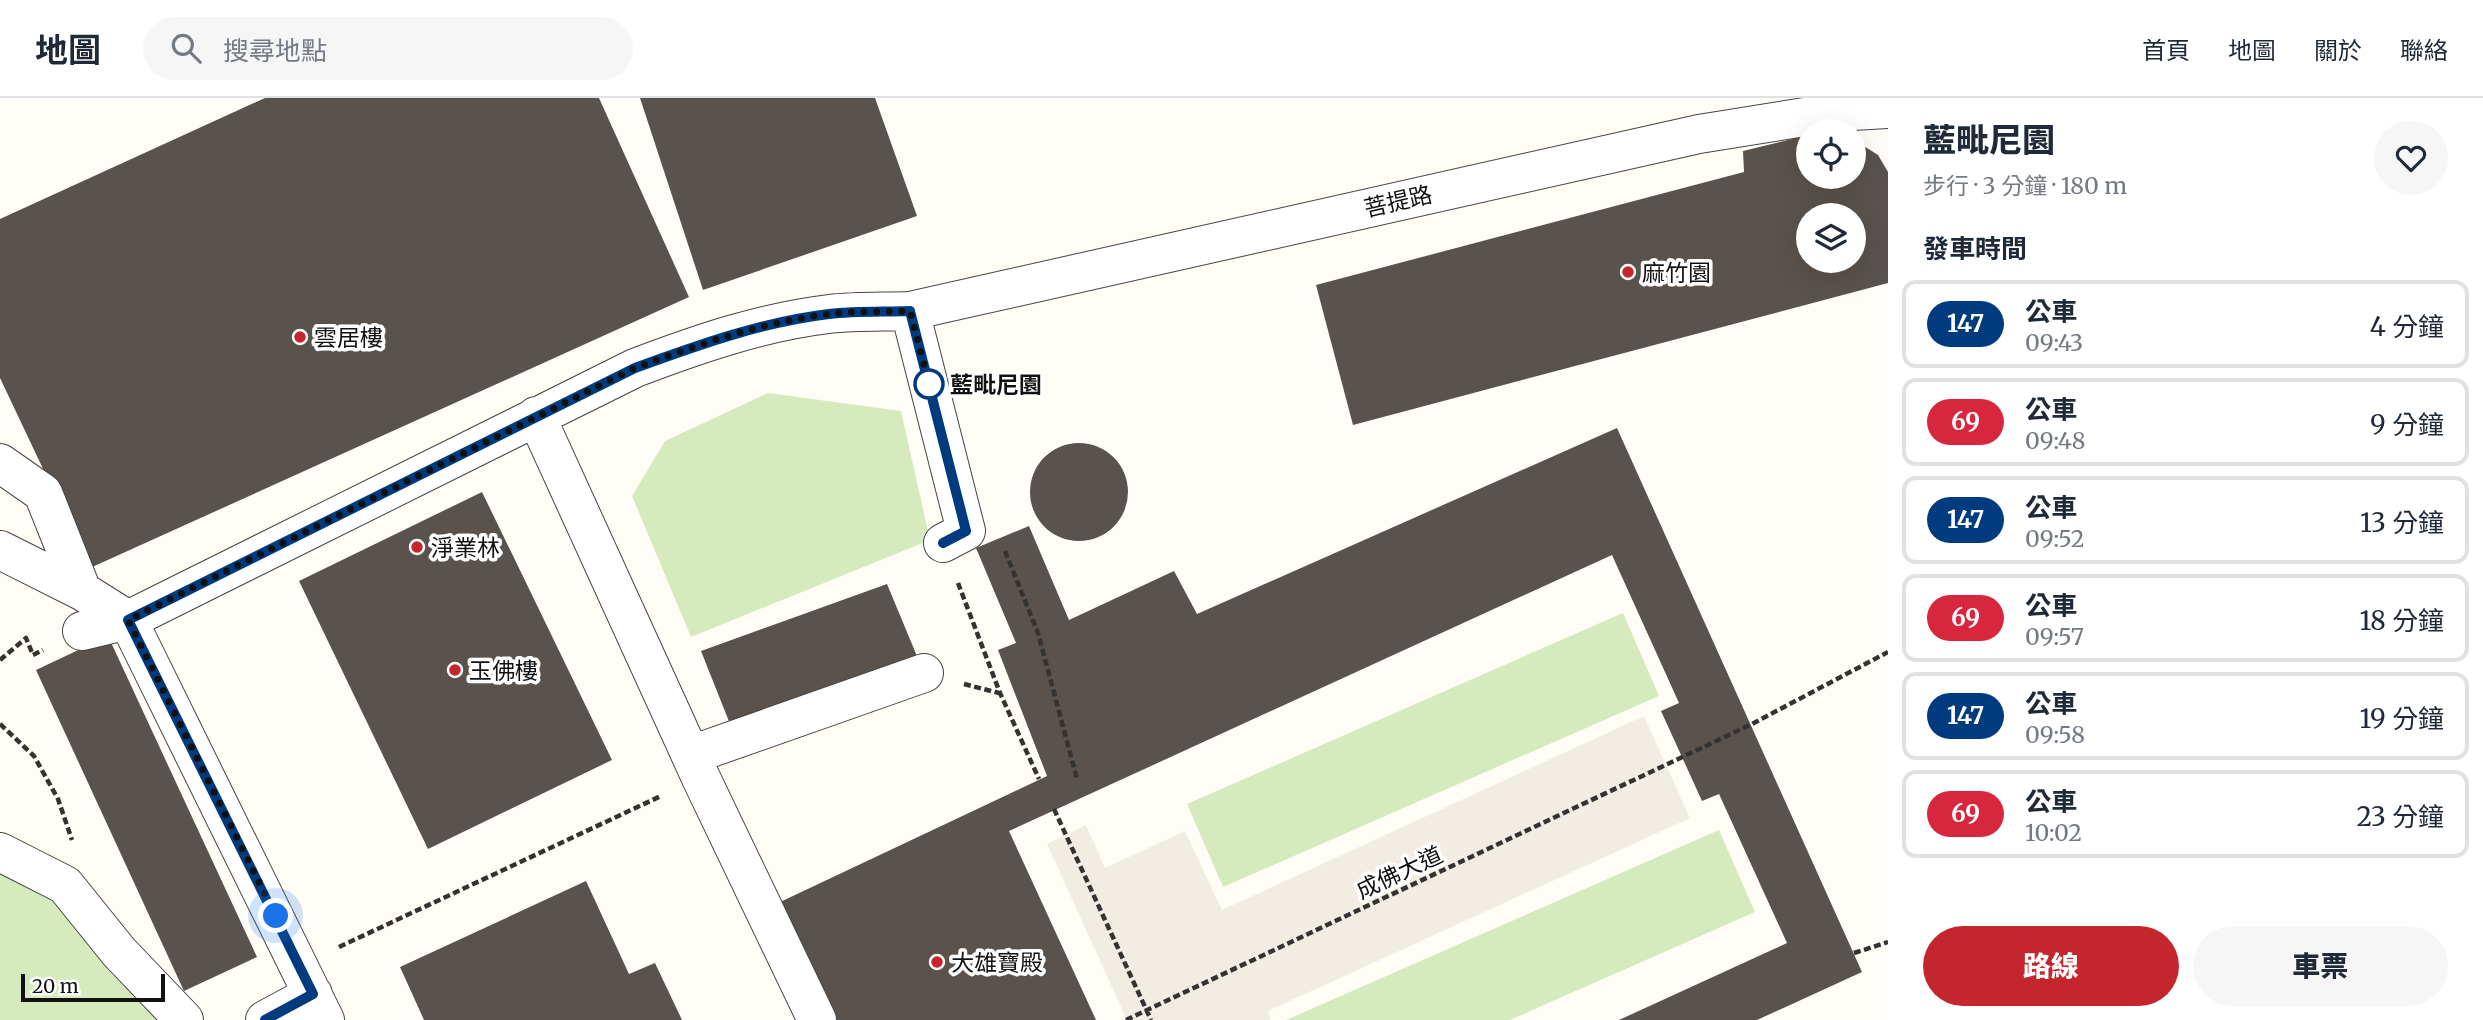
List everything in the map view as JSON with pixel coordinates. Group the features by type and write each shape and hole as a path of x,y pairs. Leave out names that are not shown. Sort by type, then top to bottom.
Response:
{"lane":[{"name":"菩提路","path":"82,631 128,620 635,368 695,345 750,329 829,314 910,311 1699,134 1836,112 1888,109"},
{"path":"910,311 966,531 943,543"},
{"path":"536,416 696,766 817,1020"},
{"path":"0,463 43,493 82,591"},
{"path":"0,550 82,591 128,620 313,993 265,1020"},
{"path":"696,766 924,674"},
{"path":"0,852 65,885 119,952 184,1020"}],"path":[{"path":"943,543 1000,693 1040,779"},
{"path":"1005,550 1038,633 1077,779"},
{"path":"0,660 26,638"},
{"name":"成佛大道","path":"1126,1020 1750,725 1888,652"},
{"path":"0,724 34,756 58,799 72,837 65,885"},
{"path":"313,993 696,766"},
{"path":"1054,809 1151,1020"},
{"path":"1854,953 1888,942"}],"green space":[{"name":"藍毗尼園","path":"768,393 901,411 930,540 691,637 632,496 665,441"},
{"path":"1623,613 1659,696 1223,887 1187,804"},
{"path":"1719,830 1755,912 1510,1020 1286,1020"},
{"path":"0,862 125,936 197,1020 0,1020"}],"shaded area":[{"path":"1644,716 1690,818 1268,1011 1271,1020 1127,1020 1047,844 1086,825 1105,868 1185,831 1222,910"}],"building":[{"name":"雲居樓","path":"265,98 599,98 689,297 90,568 0,378 0,219"},
{"path":"640,98 875,98 917,216 703,290"},
{"name":"麻竹園","path":"1796,138 1796,189 1866,189 1866,147 1878,155 1888,172 1888,283 1353,425 1316,285 1744,172 1743,151"},
{"path":"1617,428 1862,972 1757,1020 1619,1020 1787,943 1719,794 1702,801 1661,711 1679,703 1612,555 1009,831 1096,1020 833,1020 778,903 1047,776 998,650 1016,643 976,548 1029,526 1069,620 1174,571 1197,614"},
{"path":"1079,443 1106,451 1120,465 1128,492 1120,519 1106,533 1079,541 1052,533 1038,519 1030,492 1038,465 1052,451"},
{"name":"玉佛樓","path":"482,492 612,760 428,849 299,581"},
{"path":"887,584 924,673 736,739 701,651"},
{"path":"108,636 257,957 184,991 36,670"},
{"path":"586,881 629,974 655,963 682,1020 424,1020 400,967"}],"bus line":[{"name":"147","path":"265,1020 313,994 128,620 635,368 695,345 750,329 829,314 910,311 966,531 943,543"}],"place":[{"name":"麻竹園","path":"1628,272"},
{"name":"雲居樓","path":"300,337"},
{"name":"藍毗尼園","path":"929,384"},
{"name":"淨業林","path":"417,547"},
{"name":"玉佛樓","path":"455,670"},
{"name":"大雄寶殿","path":"937,962"}],"route":[{"path":"276,916 128,620 635,368 695,345 750,329 829,314 910,311 929,384"}]}
